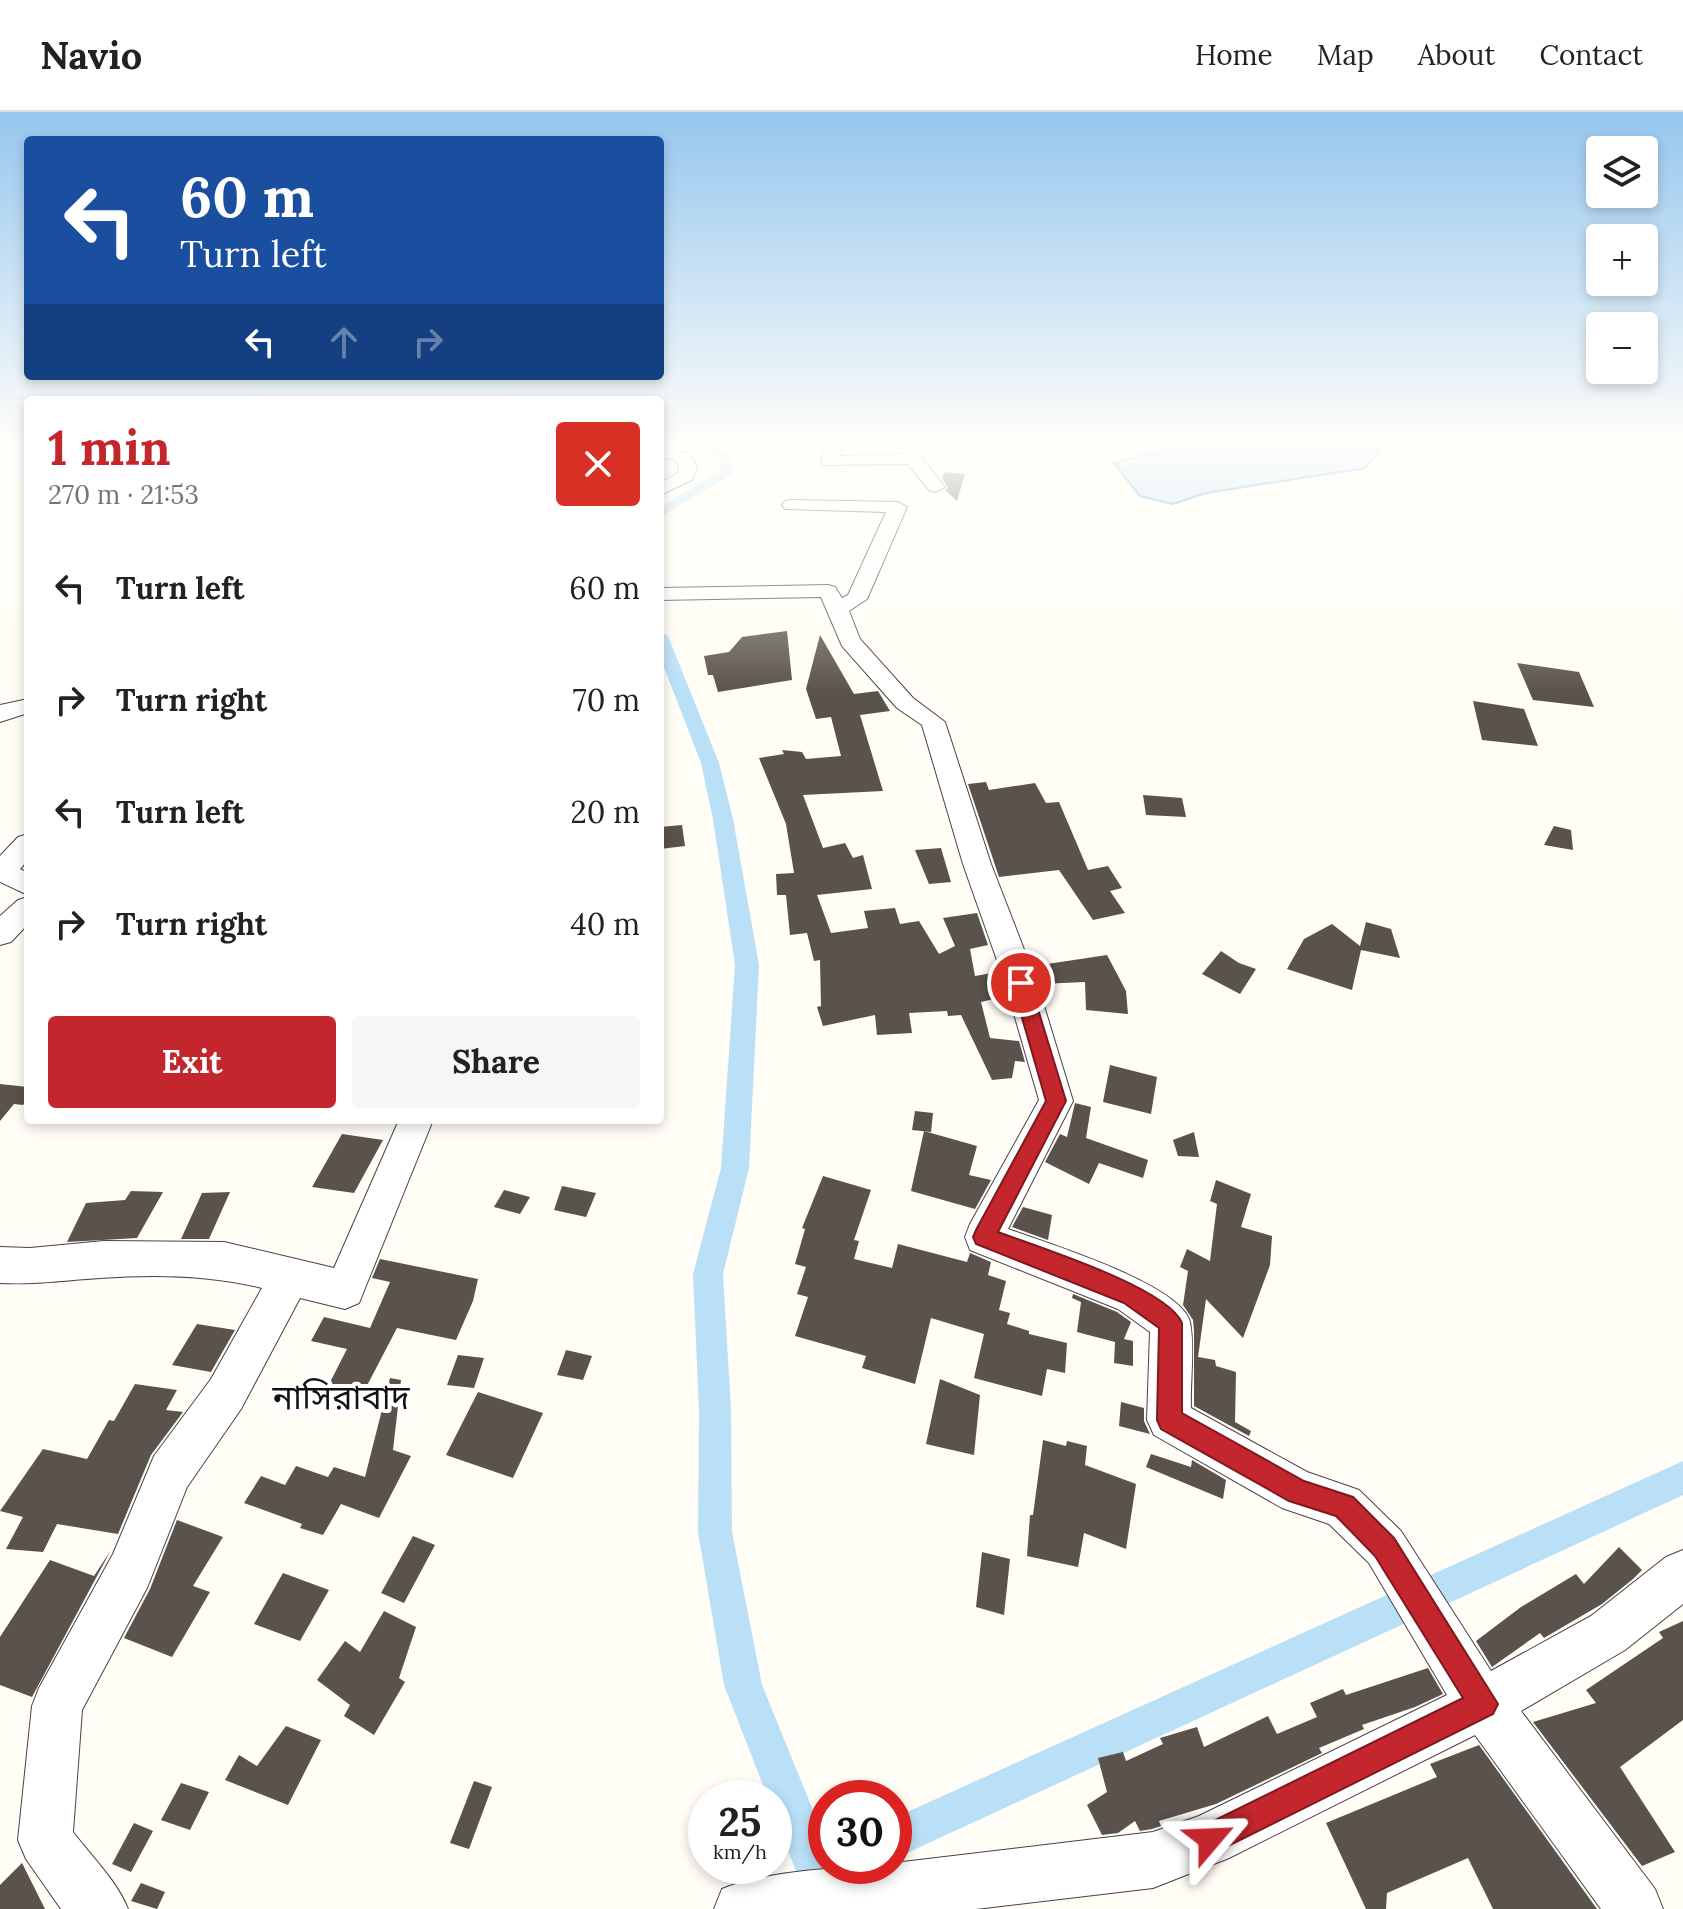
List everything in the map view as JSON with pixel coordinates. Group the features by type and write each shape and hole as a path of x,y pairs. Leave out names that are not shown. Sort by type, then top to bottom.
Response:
{"street":[{"path":"838,609 857,599 890,525"},
{"path":"664,594 828,591 850,641 905,703 933,722 977,864 1021,983 1056,1101 984,1237 1132,1295 1170,1323 1169,1420 1298,1492 1343,1506 1385,1547 1483,1704 1635,1909"},
{"path":"0,715 13,707 24,706"},
{"path":"24,847 2,871 24,883"},
{"path":"0,934 24,911"},
{"path":"0,1265 30,1266 104,1259 224,1260 345,1290 414,1124"},
{"path":"91,1907 45,1840 57,1706 130,1571 170,1472 226,1394 290,1276"},
{"path":"742,1909 1153,1860 1210,1839 1483,1704 1608,1633 1683,1574"}],"building":[{"path":"787,631 792,680 718,692 713,675 708,675 704,656 729,652 742,637"},
{"path":"820,635 854,694 878,691 890,711 860,715 883,791 803,795 823,848 845,843 853,858 863,855 872,889 817,895 831,933 868,928 864,911 895,908 900,924 919,921 939,954 955,946 943,918 977,913 988,945 970,949 975,976 998,972 1006,996 981,1002 990,1038 1019,1041 1025,1062 1015,1061 1012,1078 992,1080 961,1015 948,1016 947,1011 909,1013 912,1033 877,1035 875,1015 823,1026 817,1007 821,1006 820,960 814,961 807,933 790,935 786,895 777,895 776,874 794,873 786,824 759,758 784,754 782,750 802,752 806,759 841,756 831,717 816,719 806,689"},
{"path":"1517,663 1579,672 1594,707 1533,700"},
{"path":"1473,701 1524,709 1538,746 1482,740"},
{"path":"986,782 989,790 1035,783 1046,803 1059,802 1088,870 1108,866 1122,888 1110,891 1125,913 1093,920 1059,870 999,877 968,784"},
{"path":"1143,795 1182,798 1186,817 1146,815"},
{"path":"682,825 685,846 664,849 664,827"},
{"path":"1554,826 1571,830 1573,850 1544,845"},
{"path":"941,848 951,882 929,884 915,850"},
{"path":"1366,922 1391,929 1400,958 1361,950 1352,990 1287,969 1304,939 1332,924 1360,946"},
{"path":"1221,951 1239,963 1256,969 1240,994 1202,974"},
{"path":"1107,955 1126,991 1128,1014 1086,1010 1085,982 1040,984 1034,966"},
{"path":"1110,1065 1157,1077 1151,1114 1103,1102"},
{"path":"0,1084 24,1087 24,1104 14,1104 0,1121"},
{"path":"1075,1103 1091,1107 1086,1138 1148,1160 1143,1178 1099,1163 1089,1184 1045,1162 1060,1134 1067,1137"},
{"path":"915,1111 933,1113 931,1132 912,1130"},
{"path":"924,1131 977,1146 969,1175 991,1180 975,1209 911,1191"},
{"path":"1194,1132 1199,1157 1178,1156 1173,1140"},
{"path":"342,1134 383,1140 354,1193 312,1187"},
{"path":"823,1176 871,1190 854,1240 859,1241 854,1259 892,1268 898,1244 967,1262 970,1253 991,1262 988,1275 1006,1281 999,1310 1010,1313 1007,1324 1029,1331 1029,1334 1067,1343 1065,1373 1047,1369 1042,1396 974,1378 984,1334 931,1318 915,1384 862,1368 866,1356 795,1336 808,1297 797,1294 806,1267 795,1264 805,1229 802,1228"},
{"path":"1216,1180 1251,1194 1241,1227 1272,1236 1270,1265 1243,1338 1206,1299 1198,1357 1215,1360 1216,1366 1236,1372 1235,1422 1251,1431 1249,1436 1194,1406 1193,1320 1183,1305 1188,1271 1180,1267 1187,1249 1210,1261 1217,1204 1210,1201"},
{"path":"562,1186 596,1193 586,1217 554,1210"},
{"path":"504,1190 530,1197 520,1214 494,1207"},
{"path":"131,1191 163,1192 137,1238 67,1242 86,1203 125,1200"},
{"path":"230,1192 209,1239 181,1239 202,1193"},
{"path":"1023,1207 1052,1215 1048,1240 1012,1227"},
{"path":"380,1259 478,1279 473,1301 456,1340 397,1328 359,1401 324,1394 347,1349 311,1341 324,1317 370,1328 390,1282 372,1278"},
{"path":"1073,1294 1117,1312 1131,1322 1124,1339 1133,1341 1133,1366 1114,1363 1115,1342 1077,1332 1081,1302 1072,1298"},
{"path":"197,1324 235,1330 211,1372 172,1365"},
{"path":"566,1350 592,1356 583,1380 557,1375"},
{"path":"458,1355 484,1358 474,1388 447,1385"},
{"path":"390,1378 401,1380 393,1450 411,1456 379,1518 341,1504 323,1535 244,1503 261,1476 285,1485 296,1466 328,1477 334,1467 365,1477"},
{"path":"940,1379 980,1395 974,1455 926,1444"},
{"path":"135,1384 177,1390 166,1410 183,1412 151,1455 118,1534 57,1524 43,1552 6,1549 23,1517 0,1511 43,1449 87,1459 109,1420 114,1421"},
{"path":"478,1392 543,1413 513,1478 446,1455"},
{"path":"1121,1402 1144,1408 1144,1421 1150,1434 1119,1426"},
{"path":"1043,1440 1066,1446 1067,1441 1087,1446 1085,1465 1136,1484 1126,1549 1084,1533 1078,1567 1027,1556 1030,1515 1033,1515"},
{"path":"1151,1454 1191,1467 1192,1460 1226,1480 1223,1499 1146,1467"},
{"path":"177,1520 223,1537 193,1586 210,1592 172,1657 124,1638 150,1589"},
{"path":"413,1536 435,1545 404,1603 381,1593"},
{"path":"1619,1547 1642,1570 1633,1579 1602,1604 1544,1638 1540,1633 1492,1667 1476,1641 1521,1607 1576,1574 1584,1584"},
{"path":"111,1550 32,1697 0,1685 0,1637 50,1560 94,1576"},
{"path":"982,1552 1010,1559 1004,1615 976,1607"},
{"path":"283,1573 329,1590 300,1641 254,1624"},
{"path":"384,1611 416,1627 399,1678 405,1682 374,1735 344,1716 350,1705 317,1680 345,1641 360,1652"},
{"path":"1683,1621 1683,1720 1620,1767 1675,1852 1642,1866 1533,1722 1596,1703 1586,1690 1663,1638 1659,1632"},
{"path":"1428,1668 1443,1694 1362,1725 1364,1729 1319,1748 1322,1753 1216,1804 1159,1821 1161,1826 1152,1829 1140,1831 1135,1821 1118,1833 1102,1835 1087,1805 1107,1792 1098,1758 1123,1752 1126,1761 1163,1744 1160,1738 1197,1727 1204,1747 1268,1716 1277,1734 1317,1717 1310,1703 1343,1689 1346,1695"},
{"path":"286,1726 321,1740 288,1805 225,1780 239,1755 257,1766"},
{"path":"1479,1745 1597,1909 1493,1909 1468,1858 1387,1893 1386,1909 1366,1909 1326,1823 1437,1777 1430,1764"},
{"path":"474,1781 492,1787 469,1849 450,1843"},
{"path":"181,1783 209,1792 190,1830 161,1820"},
{"path":"134,1823 153,1831 131,1872 112,1864"},
{"path":"22,1863 45,1909 0,1909 0,1885"},
{"path":"141,1883 165,1892 157,1909 131,1901"}],"waterway":[{"path":"664,646 710,763 723,819 747,965 735,1168 708,1274 715,1410 715,1532 743,1685 818,1874 814,1909"},
{"path":"912,1831 1683,1478"}],"district":[{"name":"নাসিরাবাদ","path":"341,1396"}],"route":[{"path":"1021,983 1056,1101 984,1237 1132,1295 1170,1323 1169,1420 1298,1492 1343,1506 1385,1547 1417,1603 1483,1704 1210,1839"}]}
